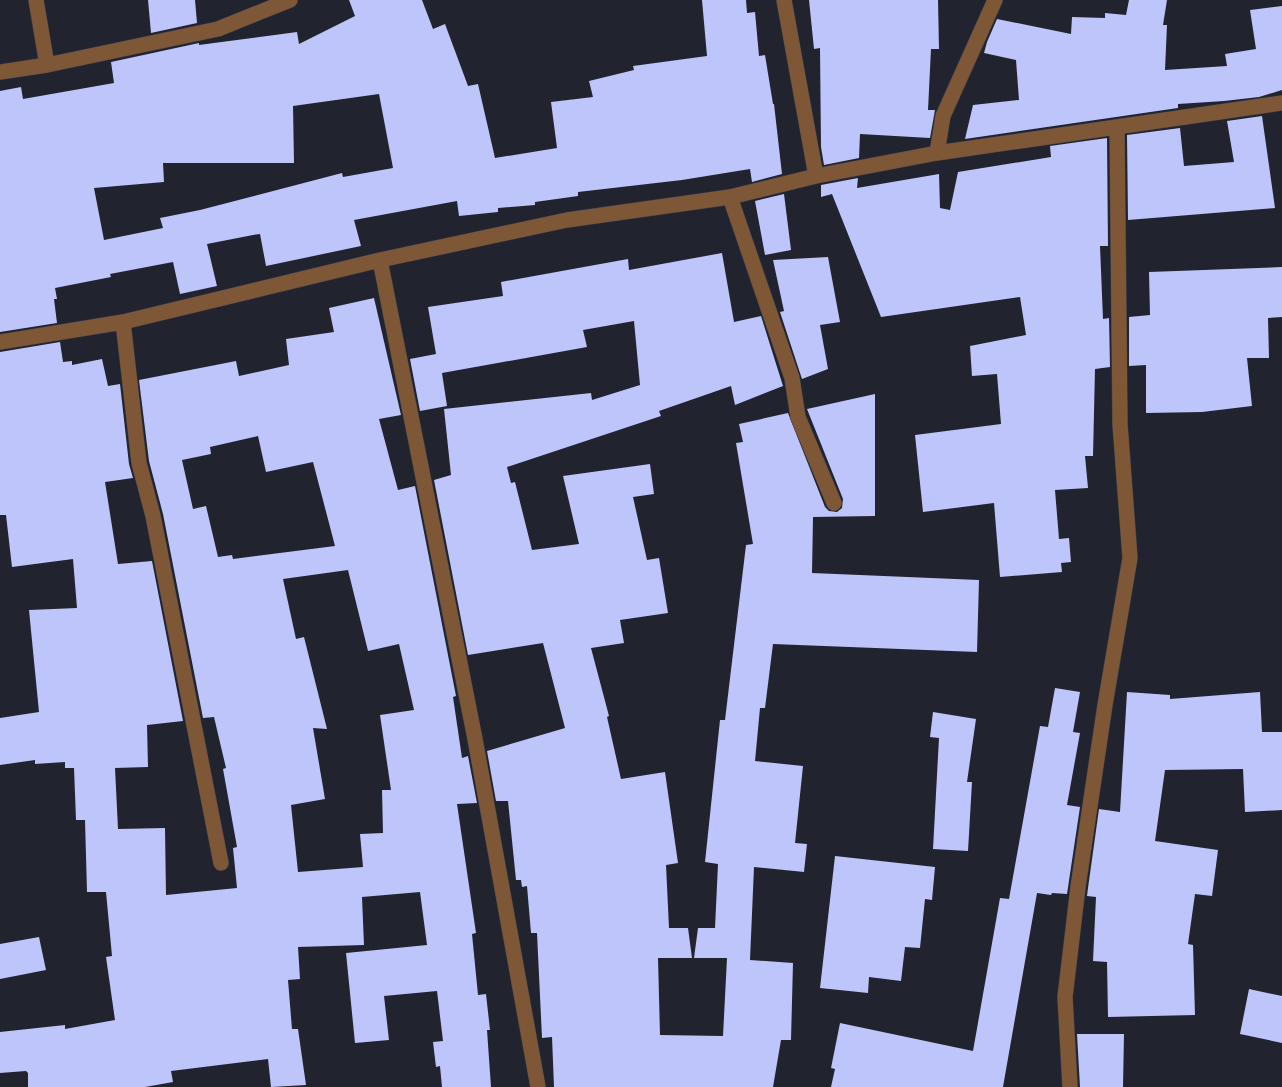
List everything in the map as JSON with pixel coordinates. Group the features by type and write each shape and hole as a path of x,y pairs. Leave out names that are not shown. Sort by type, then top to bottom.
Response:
{"street":[{"path":"36,0 47,65"},
{"path":"0,72 47,65 218,29 290,0"},
{"path":"784,0 816,176"},
{"path":"937,153 946,108 995,0"},
{"path":"0,342 123,322 380,260 567,220 730,197 816,176 937,153 1282,103"},
{"path":"1070,1087 1065,997 1075,909 1103,716 1130,558 1120,424 1117,127"},
{"path":"730,197 792,378 798,417 834,503"},
{"path":"380,260 475,738 538,1087"},
{"path":"123,322 139,463 153,516 221,863"}],"building":[{"path":"148,0 195,0 197,23 151,33"},
{"path":"349,0 422,0 433,29 445,24 468,86 478,84 495,158 557,148 551,102 593,97 589,81 634,70 633,66 707,56 702,0 746,0 747,13 755,12 759,56 765,55 774,104 782,174 752,182 750,169 682,180 578,192 578,196 535,202 535,205 498,208 498,212 459,216 457,201 354,220 361,246 266,266 260,234 207,244 217,286 180,294 173,262 110,274 111,277 55,288 57,323 0,332 0,91 21,87 23,99 114,83 111,62 199,43 199,45 297,32 299,44 355,16","holes":["379,94 393,168 343,177 342,173 200,210 160,218 163,228 104,240 94,188 164,182 163,163 294,163 293,106"]},
{"path":"809,0 938,0 939,49 931,49 928,110 935,110 930,138 860,134 859,158 824,165 821,147 820,48 814,49"},
{"path":"1129,0 1167,0 1163,25 1167,25 1165,70 1227,66 1225,54 1256,49 1250,10 1282,6 1282,90 1259,97 1178,104 1178,108 965,139 973,105 1019,100 1016,60 984,53 997,19 1071,34 1072,17 1105,18 1105,13 1126,15"},
{"path":"1262,116 1275,208 1128,220 1127,135 1180,128 1184,166 1234,162 1227,121"},
{"path":"1107,138 1108,246 1100,246 1103,319 1109,318 1110,367 1095,369 1093,456 1085,456 1088,488 1055,490 1059,539 1069,538 1071,562 1061,563 1062,572 1000,577 994,503 923,512 915,435 1001,424 997,374 972,376 970,346 1026,335 1020,297 881,317 832,194 821,197 821,185 858,178 857,188 939,174 940,208 950,210 958,172 1051,157 1050,146"},
{"path":"784,194 791,250 765,255 755,201"},
{"path":"722,253 734,322 761,316 783,386 735,405 731,386 659,411 661,416 507,467 511,483 515,482 532,550 579,544 563,476 650,464 654,494 633,497 647,560 659,558 668,613 620,620 624,643 591,648 609,716 607,717 621,779 665,772 678,863 666,865 669,928 688,928 692,958 658,958 660,1035 723,1036 727,958 694,958 698,928 715,928 718,864 705,862 720,720 725,720 746,545 753,544 736,443 743,442 739,424 788,413 825,507 829,511 837,512 842,508 843,499 807,409 875,394 875,516 813,517 812,573 979,580 977,652 773,644 765,708 760,708 755,761 803,766 795,843 807,844 804,872 754,867 750,960 793,963 791,1040 781,1040 773,1087 554,1087 552,1037 542,1038 537,933 531,933 527,886 522,887 521,880 516,880 508,801 496,801 487,751 565,728 543,643 468,655 434,480 451,475 444,409 591,393 592,400 640,385 634,321 583,330 587,347 442,373 447,406 420,411 410,359 436,354 428,307 503,296 501,282 628,259 629,270"},
{"path":"828,257 840,322 820,325 828,369 802,379 780,312 784,311 773,260"},
{"path":"1282,267 1282,317 1268,318 1269,358 1247,358 1252,406 1202,412 1146,413 1146,365 1129,366 1129,317 1150,315 1149,272"},
{"path":"374,298 401,415 379,419 398,490 415,486 456,696 453,697 462,758 468,756 477,803 457,804 476,933 472,934 478,995 486,994 490,1030 487,1030 491,1087 442,1087 440,1066 436,1067 433,1042 443,1041 437,991 384,996 389,1040 355,1043 346,953 427,945 420,892 362,897 364,945 298,947 300,979 288,980 292,1029 298,1029 306,1085 271,1087 268,1059 171,1071 173,1082 145,1087 28,1087 26,1071 0,1073 0,1032 65,1025 65,1029 115,1020 106,957 112,956 106,892 87,892 85,820 76,820 74,768 65,768 65,762 35,764 35,760 0,765 0,718 39,712 29,610 77,608 73,559 12,567 6,515 0,515 0,352 60,342 63,362 72,361 72,365 102,359 108,386 120,384 129,464 133,478 105,482 118,564 152,561 183,721 147,725 148,767 115,768 118,829 165,828 166,895 237,888 233,848 237,847 223,769 226,768 214,717 203,718 163,514 149,461 139,380 236,361 239,376 289,365 286,339 334,332 329,308","holes":["258,436 266,472 313,462 335,546 233,559 232,555 218,557 206,506 193,509 182,460 211,454 210,447","348,570 368,651 399,644 414,710 380,715 391,790 382,790 383,833 360,834 363,867 298,872 291,805 325,799 313,728 327,729 304,637 296,639 283,579"]},
{"path":"1055,688 1080,692 1073,732 1080,733 1067,805 1080,807 1067,894 1037,893 1003,1087 831,1087 835,1069 831,1068 840,1023 973,1051 1000,898 1009,899 1040,726 1048,727"},
{"path":"1127,692 1170,695 1170,699 1260,692 1262,732 1282,732 1282,810 1245,812 1243,769 1165,770 1155,841 1218,850 1212,896 1195,894 1188,944 1193,945 1195,1015 1108,1017 1107,962 1093,961 1096,897 1087,896 1088,888 1099,809 1120,812"},
{"path":"933,712 976,719 967,782 972,782 968,851 933,849 939,738 930,737"},
{"path":"835,856 935,867 932,900 925,899 920,948 905,947 901,981 869,977 868,993 820,988"},
{"path":"39,937 46,970 0,979 0,944"},
{"path":"1249,989 1282,996 1282,1043 1240,1034"},
{"path":"1077,1034 1124,1034 1123,1087 1080,1087"}]}
